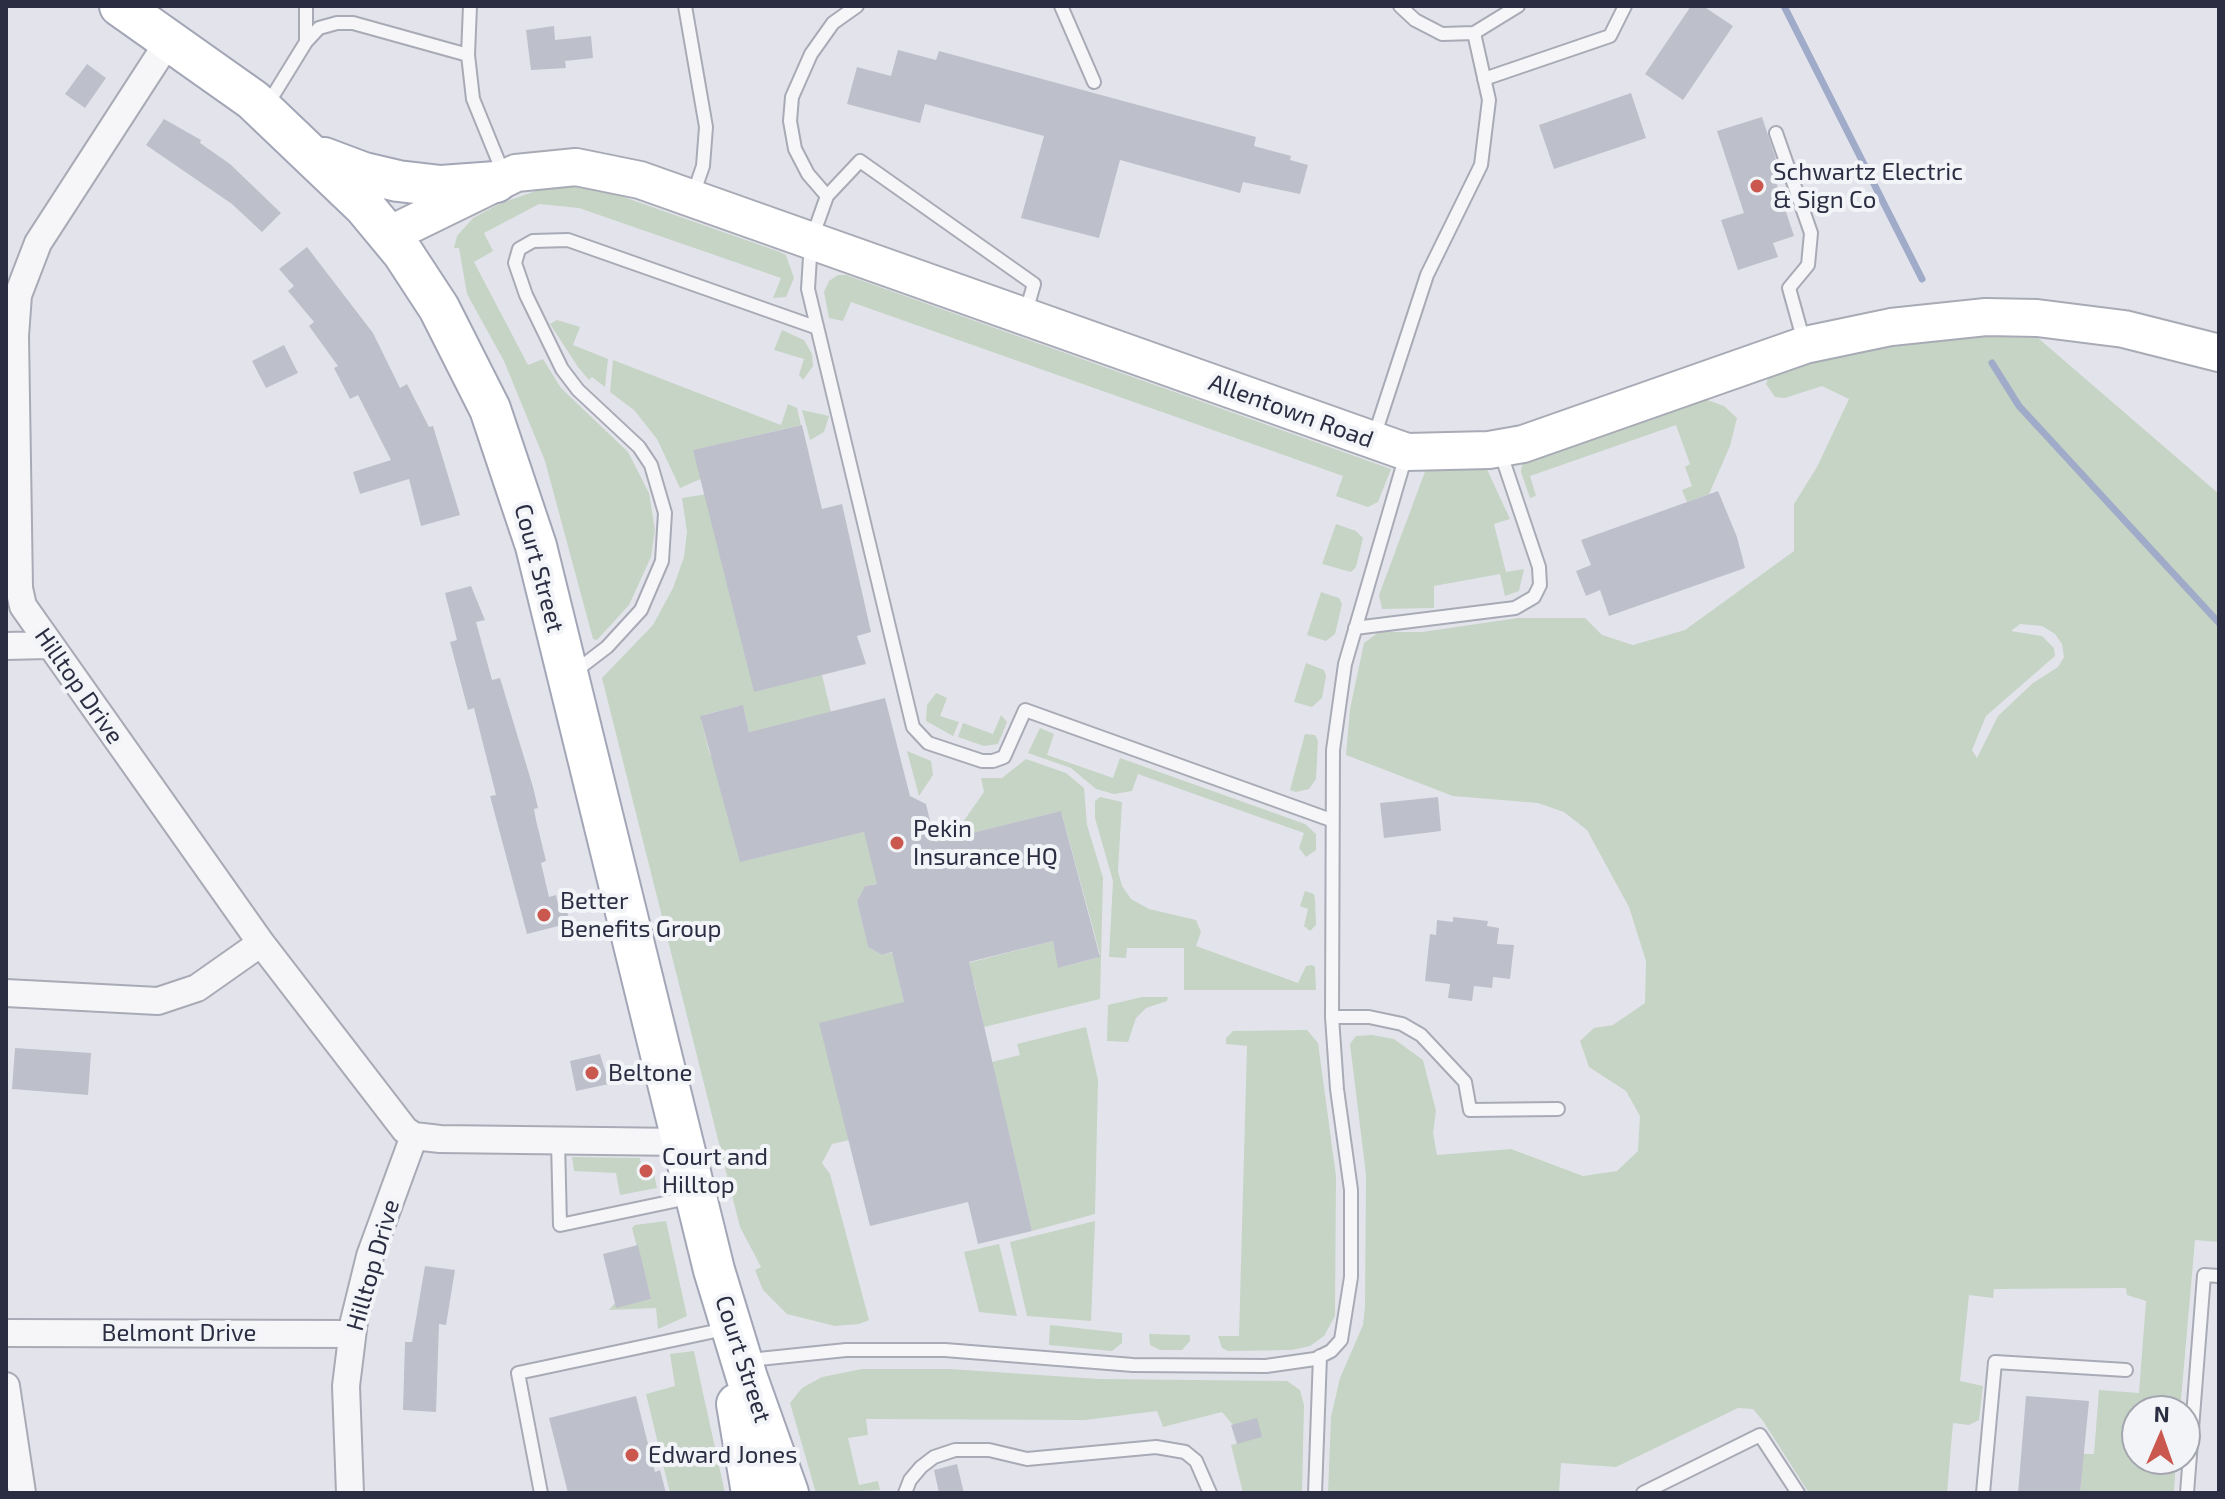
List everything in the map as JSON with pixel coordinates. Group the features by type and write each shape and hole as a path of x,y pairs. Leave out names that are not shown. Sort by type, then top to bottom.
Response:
{"main road":[{"name":"Court Street","path":"120,6 264,109 313,154 389,235 439,308 490,409 536,546 714,1270 733,1339 788,1493"},
{"path":"313,154 364,173 398,181 441,186 500,180"},
{"name":"Court Street","path":"733,1339 752,1493"}],"street":[{"name":"Hilltop Drive","path":"170,39 38,243 11,312 19,588 23,606 49,645 261,943 395,1122 414,1136 370,1256 351,1334 346,1386 350,1493"},
{"name":"Allentown Road","path":"389,235 516,173 576,167 640,180 1407,452 1500,448 1523,444 1805,345 1891,327 1999,317 2124,329 2219,353"},
{"path":"6,646 49,645"},
{"path":"6,993 158,1001 197,988 261,943"},
{"path":"414,1136 683,1142"},
{"name":"Belmont Drive","path":"6,1333 351,1334"},
{"path":"6,1386 22,1493"}],"lane":[{"path":"306,6 306,42"},
{"path":"470,6 468,55 473,99 500,180"},
{"path":"685,6 706,127 703,166 692,198"},
{"path":"827,196 808,174 795,149 790,121 792,97 811,54 833,23 857,6"},
{"path":"1061,6 1094,82"},
{"path":"1400,6 1415,20 1442,34 1474,33 1518,6"},
{"path":"1484,79 1610,36 1625,6"},
{"path":"264,109 306,42 319,28 353,23 468,55"},
{"path":"1373,440 1427,275 1481,165 1489,100 1474,33"},
{"path":"1776,133 1811,233 1808,265 1789,288 1805,345"},
{"path":"1025,317 1034,284 860,161 827,196 811,241 808,289 913,727 920,738 982,761 993,761 1004,757 1025,710 1331,820"},
{"path":"568,678 607,647 641,610 662,561 665,513 651,465 639,447 578,390 562,369 526,295 515,263 519,249 533,241 568,240 815,327"},
{"path":"1355,628 1515,608 1534,597 1540,585 1539,567 1500,448"},
{"path":"541,1493 518,1373 733,1339 846,1350 945,1350 1133,1365 1203,1366 1297,1364 1320,1356 1341,1340 1346,1325 1351,1277 1351,1190 1337,1089 1332,1017 1333,750 1345,664 1407,452"},
{"path":"1332,1017 1369,1017 1402,1024 1421,1035 1465,1082 1470,1110 1558,1109"},
{"path":"558,1141 560,1225 696,1196"},
{"path":"2187,1493 2204,1275 2219,1276"},
{"path":"1315,1493 1320,1356"},
{"path":"1983,1493 1995,1362 2126,1370"},
{"path":"1643,1493 1760,1435 1798,1493"},
{"path":"905,1493 910,1480 921,1467 934,1457 955,1450 989,1450 1027,1459 1156,1447 1185,1452 1196,1461 1210,1493"}],"green space":[{"path":"576,185 598,188 780,252 786,255 794,278 786,297 773,298 781,278 579,208 539,204 484,233 493,251 474,262 528,365 543,359 561,388 628,452 649,493 655,530 651,557 629,605 597,640 593,639 545,461 504,361 467,294 459,248 454,248 457,236 473,218 499,204 547,187"},
{"path":"838,275 846,275 1391,469 1378,502 1368,507 1336,496 1343,476 851,302 843,321 829,318 824,292 829,281"},
{"path":"557,320 580,327 573,345 608,359 605,387 592,377 589,380 578,367 550,324"},
{"path":"782,330 804,340 812,354 813,366 803,380 799,375 804,359 774,350"},
{"path":"1973,336 2038,338 2219,494 2219,1242 2195,1240 2181,1395 2121,1395 2121,1475 2175,1475 2174,1493 2080,1493 2083,1454 2094,1454 2099,1390 2139,1393 2146,1301 2127,1295 2126,1288 1994,1289 1993,1298 1969,1295 1960,1381 1983,1386 1979,1420 1969,1425 1953,1423 1947,1493 1809,1493 1753,1409 1738,1408 1616,1467 1561,1463 1559,1493 1328,1493 1331,1417 1340,1378 1363,1325 1365,1306 1366,1175 1350,1044 1356,1036 1394,1039 1423,1060 1436,1111 1433,1133 1437,1155 1511,1149 1583,1176 1617,1171 1638,1151 1640,1116 1626,1091 1589,1067 1580,1041 1594,1028 1613,1025 1645,1003 1646,961 1629,907 1587,830 1564,812 1538,803 1453,796 1346,755 1350,709 1364,643 1379,632 1422,632 1518,618 1585,618 1602,635 1633,645 1685,630 1794,551 1794,504 1817,467 1849,399 1822,386 1785,398 1775,397 1766,384 1770,373 1853,352","holes":["2020,624 2042,626 2055,634 2062,644 2064,657 2058,667 2033,683 1998,716 1977,758 1972,750 1986,716 2055,656 2054,648 2042,636 2011,631"]},
{"path":"613,360 781,425 788,404 797,408 801,425 694,450 703,478 680,488 657,439 634,410 610,392"},
{"path":"1699,397 1724,406 1737,418 1730,446 1709,494 1687,502 1682,490 1692,486 1685,467 1690,464 1676,425 1530,476 1536,496 1530,498 1521,472 1523,459"},
{"path":"802,410 829,416 824,432 810,440"},
{"path":"1485,465 1510,519 1494,524 1506,572 1524,569 1519,591 1505,596 1500,574 1434,586 1434,608 1382,609 1379,595 1426,469"},
{"path":"707,494 822,675 831,712 749,732 744,709 740,706 703,715 701,720 710,755 714,757 739,858 743,861 864,832 880,883 865,886 857,901 868,947 882,955 904,950 897,971 904,1002 849,1140 832,1144 822,1163 830,1174 869,1320 859,1324 835,1326 787,1314 763,1290 755,1270 761,1267 740,1227 602,678 653,625 673,588 684,557 687,532 682,498"},
{"path":"1336,524 1356,531 1363,538 1356,567 1351,572 1322,564"},
{"path":"1321,592 1339,598 1342,604 1335,634 1326,641 1307,635"},
{"path":"1306,663 1324,670 1326,676 1322,698 1312,707 1294,702"},
{"path":"936,693 947,698 940,716 959,722 953,736 926,721 927,705"},
{"path":"1001,715 1007,722 998,744 984,746 958,737 963,723 993,734"},
{"path":"1040,728 1054,734 1047,755 1113,778 1120,758 1305,824 1316,834 1316,850 1306,857 1299,848 1304,833 1138,774 1132,791 1114,794 1096,789 1071,768 1028,753"},
{"path":"1305,734 1315,735 1318,741 1316,779 1309,789 1296,792 1290,790"},
{"path":"907,751 931,761 933,775 919,796"},
{"path":"1026,759 1066,773 1084,788 1087,825 1103,878 1100,999 984,1027 974,981 941,989 945,969 1053,941 1058,964 1062,967 1097,958 1100,954 1062,814 1057,812 935,842 932,830 963,822 984,792 981,778 1002,778"},
{"path":"1100,797 1122,802 1118,871 1122,886 1131,899 1149,909 1196,920 1201,932 1196,946 1298,983 1306,966 1312,965 1315,967 1316,990 1184,990 1184,948 1127,948 1126,958 1109,957 1113,881 1095,818 1095,801"},
{"path":"1305,891 1314,894 1315,899 1316,925 1310,931 1304,926 1308,909 1300,906"},
{"path":"1142,997 1168,997 1167,1001 1146,1008 1136,1018 1128,1042 1107,1041 1108,1005"},
{"path":"1086,1027 1098,1080 1095,1214 1032,1231 992,1062 1020,1055 1017,1044"},
{"path":"1307,1030 1318,1043 1336,1176 1335,1316 1324,1336 1310,1346 1292,1350 1228,1351 1222,1348 1218,1336 1239,1336 1247,1046 1226,1044 1226,1038 1233,1031"},
{"path":"572,1157 640,1158 641,1165 653,1169 657,1188 620,1195 616,1173 574,1171"},
{"path":"666,1221 687,1316 658,1329 656,1308 609,1310 615,1303 617,1307 651,1299 632,1228"},
{"path":"1095,1221 1091,1321 1027,1316 1010,1242"},
{"path":"999,1244 1017,1316 979,1312 964,1252"},
{"path":"1050,1325 1122,1333 1122,1343 1112,1351 1049,1345"},
{"path":"1149,1334 1190,1335 1190,1341 1182,1350 1160,1350 1150,1345"},
{"path":"694,1351 725,1493 670,1493 646,1394 675,1386 670,1354"},
{"path":"862,1369 950,1369 1099,1379 1287,1381 1300,1390 1304,1405 1302,1493 1243,1493 1231,1445 1262,1437 1233,1425 1222,1412 1163,1427 1157,1411 1085,1420 866,1419 868,1435 848,1438 859,1485 878,1481 880,1490 816,1493 790,1403 802,1388 822,1377"}],"building":[{"path":"1691,6 1703,6 1733,26 1683,100 1645,74"},
{"path":"554,26 555,40 591,36 593,58 565,61 566,68 531,70 526,30"},
{"path":"898,50 936,60 939,51 1256,137 1254,146 1291,156 1290,160 1308,165 1300,194 1243,182 1240,193 1120,160 1099,238 1021,218 1044,136 925,104 920,123 847,104 857,67 891,76"},
{"path":"87,64 106,78 85,108 65,94"},
{"path":"1631,93 1646,138 1554,169 1539,125"},
{"path":"1762,117 1778,165 1771,167 1794,236 1773,243 1778,257 1738,270 1721,220 1744,213 1717,131"},
{"path":"164,119 201,140 200,143 230,164 281,213 262,232 232,204 146,145"},
{"path":"307,247 373,333 400,388 407,384 429,427 433,426 460,515 421,526 409,479 360,494 353,472 391,460 358,395 350,399 334,368 338,366 309,326 314,322 288,291 294,286 279,269"},
{"path":"284,345 298,373 266,388 252,361"},
{"path":"802,425 822,509 842,504 871,632 857,636 866,664 754,692 693,450"},
{"path":"1718,491 1737,537 1745,568 1609,616 1600,590 1586,596 1576,571 1591,565 1581,540"},
{"path":"471,586 485,620 476,622 492,680 500,678 533,787 538,808 534,809 546,861 541,863 549,897 556,895 558,904 565,903 570,923 527,934 490,796 496,795 474,708 468,710 450,642 457,640 445,593"},
{"path":"885,698 910,796 926,804 935,842 1061,811 1100,957 1058,968 1053,941 969,962 1032,1231 978,1244 968,1202 870,1226 819,1023 904,1002 892,952 882,955 868,947 857,901 865,886 877,884 864,832 740,862 700,716 743,705 749,732"},
{"path":"1438,797 1441,831 1384,838 1380,803"},
{"path":"1453,917 1488,921 1487,926 1499,928 1497,944 1514,945 1510,979 1493,977 1492,988 1474,986 1472,1001 1448,998 1450,984 1425,981 1430,934 1436,935 1437,920 1453,922"},
{"path":"15,1048 91,1053 88,1095 12,1089"},
{"path":"600,1054 609,1084 576,1091 570,1061"},
{"path":"638,1245 651,1299 616,1308 603,1254"},
{"path":"425,1266 455,1270 446,1325 439,1324 436,1412 403,1410 405,1342 412,1342"},
{"path":"636,1396 655,1472 660,1470 666,1493 568,1493 549,1418"},
{"path":"2026,1396 2089,1401 2080,1493 2018,1493"},
{"path":"1257,1418 1262,1437 1237,1444 1231,1425"},
{"path":"957,1464 964,1493 939,1493 934,1470"}],"waterway":[{"path":"1784,6 1922,279"},
{"path":"1992,363 2019,406 2219,623"}],"place":[{"name":"Schwartz Electric & Sign Co","path":"1757,186"},
{"name":"Pekin Insurance HQ","path":"897,843"},
{"name":"Better Benefits Group","path":"544,915"},
{"name":"Beltone","path":"592,1073"},
{"name":"Court and Hilltop","path":"646,1171"},
{"name":"Edward Jones","path":"632,1455"}]}
